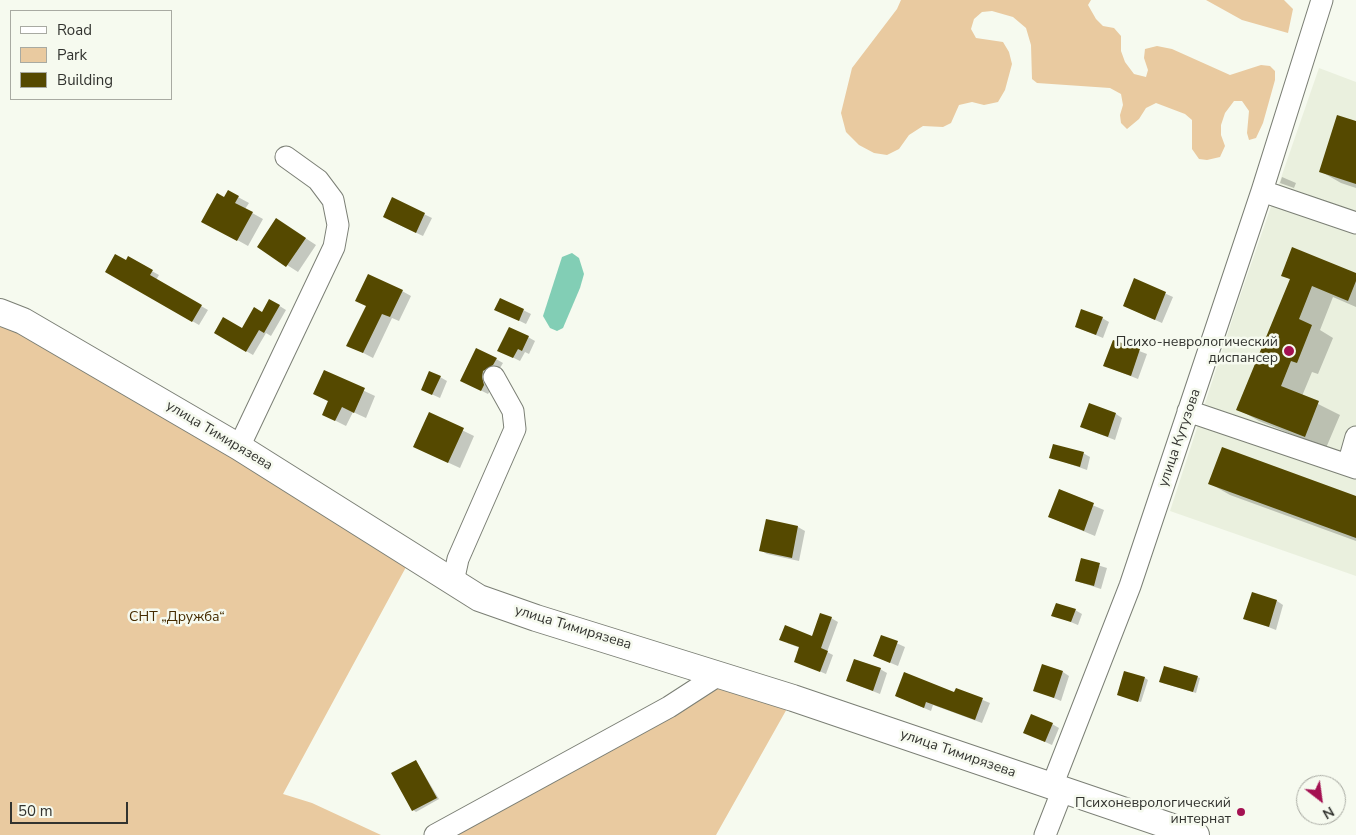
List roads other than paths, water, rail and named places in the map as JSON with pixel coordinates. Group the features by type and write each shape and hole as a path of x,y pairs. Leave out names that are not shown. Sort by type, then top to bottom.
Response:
{"main road":[{"name":"улица Тимирязева","path":"0,312 23,321 239,447 479,598 536,618 720,674 1196,835"}],"street":[{"name":"улица Кутузова","path":"1045,835 1058,788 1130,586 1262,192 1322,0"},
{"path":"239,447 334,246 338,225 333,200 318,180 286,157"},
{"path":"1262,192 1356,223"},
{"path":"453,582 458,559 515,429 513,411 494,377"},
{"path":"1188,411 1352,467 1356,437"},
{"path":"435,835 669,707 720,674"}],"place":[{"name":"Психо-неврологический диспансер","path":"1289,351"},
{"name":"Психоневрологический интернат","path":"1241,812"}],"park label":[{"name":"СНТ „Дружба“","path":"177,618"}]}
